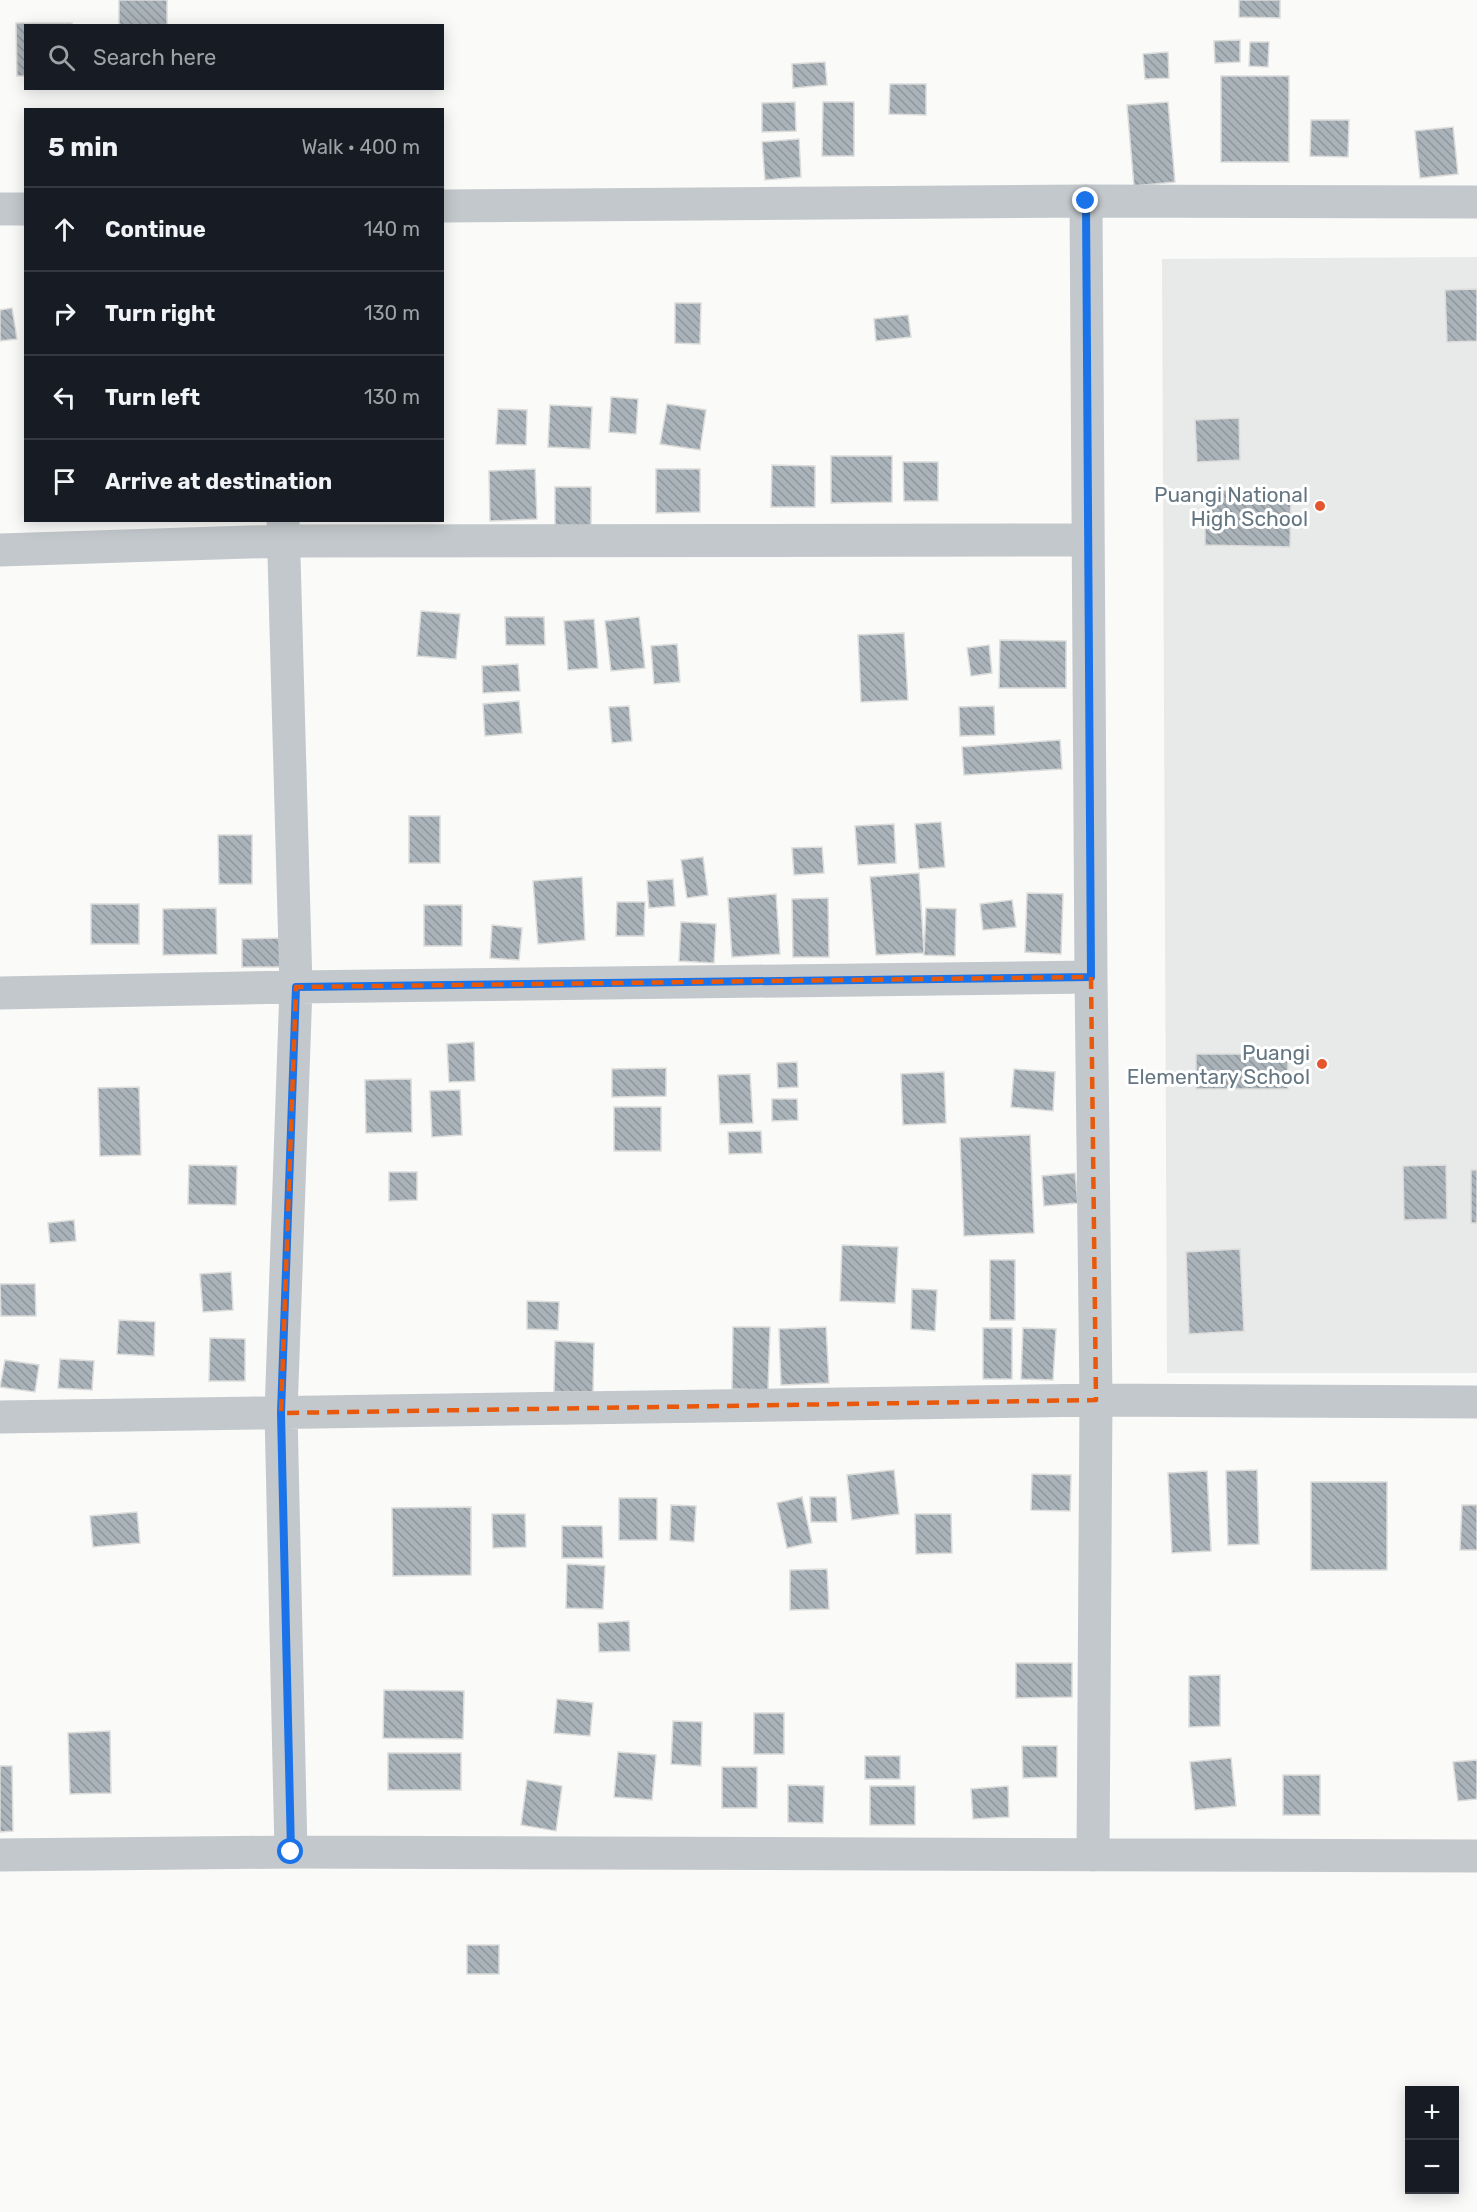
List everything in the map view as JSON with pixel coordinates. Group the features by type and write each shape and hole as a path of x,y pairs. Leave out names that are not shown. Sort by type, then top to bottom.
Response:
{"street":[{"path":"444,206 1086,201 1477,202"},
{"path":"1086,201 1096,1400 1092,1855"},
{"path":"0,209 24,209"},
{"path":"0,550 283,531 1088,540"},
{"path":"283,531 296,987 281,1413 291,1852"},
{"path":"0,993 1091,977"},
{"path":"0,1417 1096,1400 1477,1402"},
{"path":"0,1855 291,1852 1477,1856"}],"highlighted area":[{"path":"1091,977 1096,1400 281,1413 296,987"}],"shaded area":[{"path":"1477,257 1477,1373 1167,1373 1162,259"}],"building":[{"path":"119,0 167,0 167,24 119,24"},
{"path":"1239,0 1280,0 1280,18 1239,17"},
{"path":"16,23 72,23 24,24 24,76 17,76"},
{"path":"1240,40 1240,62 1215,63 1214,41"},
{"path":"1250,42 1269,42 1268,67 1249,66"},
{"path":"1168,52 1169,78 1145,79 1143,54"},
{"path":"825,62 827,85 793,88 792,64"},
{"path":"1221,76 1289,76 1289,162 1221,162"},
{"path":"890,84 926,84 926,115 889,114"},
{"path":"795,102 796,131 762,132 762,103"},
{"path":"823,102 854,102 854,156 822,156"},
{"path":"1168,102 1175,182 1134,186 1127,105"},
{"path":"1311,120 1349,120 1348,157 1310,156"},
{"path":"1453,127 1458,174 1420,178 1415,131"},
{"path":"799,139 801,177 765,180 762,142"},
{"path":"1477,289 1477,341 1447,342 1445,290"},
{"path":"675,303 701,303 700,344 675,343"},
{"path":"12,308 17,339 0,341 0,310"},
{"path":"908,315 911,337 876,341 874,319"},
{"path":"611,397 638,399 636,434 609,432"},
{"path":"667,404 706,410 700,450 660,444"},
{"path":"550,405 592,407 590,449 548,447"},
{"path":"498,409 527,410 526,445 496,444"},
{"path":"1239,418 1240,460 1197,462 1195,420"},
{"path":"831,456 892,456 892,502 831,503"},
{"path":"903,462 938,462 938,501 904,501"},
{"path":"772,465 815,466 815,507 771,507"},
{"path":"535,469 537,519 490,521 489,471"},
{"path":"656,469 700,469 700,512 656,513"},
{"path":"555,487 591,487 591,530 555,530"},
{"path":"1205,490 1291,491 1290,547 1205,545"},
{"path":"421,611 460,614 456,659 417,656"},
{"path":"505,617 544,617 545,645 506,645"},
{"path":"639,617 645,668 611,671 605,621"},
{"path":"594,619 598,668 568,670 564,621"},
{"path":"904,633 908,700 861,702 858,635"},
{"path":"1000,640 1066,641 1066,688 999,688"},
{"path":"677,644 680,682 654,684 651,646"},
{"path":"989,645 992,673 971,676 967,648"},
{"path":"518,664 520,691 483,693 482,666"},
{"path":"519,701 522,733 485,736 483,704"},
{"path":"629,706 632,741 612,743 609,707"},
{"path":"994,706 995,735 960,736 959,707"},
{"path":"1060,740 1062,769 964,775 962,747"},
{"path":"409,816 440,816 440,863 409,863"},
{"path":"941,822 945,867 919,869 915,824"},
{"path":"894,824 896,863 858,865 855,826"},
{"path":"218,835 252,835 252,884 219,884"},
{"path":"822,847 824,873 794,875 792,848"},
{"path":"703,857 708,895 687,898 681,860"},
{"path":"919,873 924,953 876,955 870,877"},
{"path":"582,877 585,940 538,944 533,881"},
{"path":"673,879 675,906 649,908 647,881"},
{"path":"1027,893 1063,894 1061,954 1025,952"},
{"path":"776,894 780,954 732,957 728,898"},
{"path":"828,898 829,957 793,957 792,899"},
{"path":"1012,900 1016,927 983,930 980,904"},
{"path":"617,902 645,902 644,936 616,936"},
{"path":"91,904 139,904 139,944 91,944"},
{"path":"424,905 462,905 462,946 424,946"},
{"path":"216,908 217,954 163,955 163,909"},
{"path":"926,908 956,909 955,956 924,955"},
{"path":"681,922 716,924 714,963 679,961"},
{"path":"492,925 522,928 519,960 490,958"},
{"path":"281,938 281,967 242,967 242,939"},
{"path":"474,1042 475,1081 449,1082 447,1044"},
{"path":"1196,1054 1288,1054 1288,1089 1196,1089"},
{"path":"797,1062 798,1087 778,1088 777,1063"},
{"path":"666,1068 666,1096 612,1097 612,1069"},
{"path":"1014,1069 1055,1072 1053,1111 1011,1107"},
{"path":"944,1072 946,1123 903,1125 901,1074"},
{"path":"750,1074 753,1123 720,1124 718,1075"},
{"path":"411,1079 412,1132 366,1133 365,1080"},
{"path":"139,1087 141,1155 100,1156 98,1088"},
{"path":"460,1090 462,1135 432,1137 430,1091"},
{"path":"772,1099 797,1099 798,1120 772,1121"},
{"path":"614,1107 661,1107 661,1151 614,1151"},
{"path":"761,1131 762,1153 729,1154 728,1132"},
{"path":"1030,1135 1034,1233 964,1236 960,1138"},
{"path":"189,1165 237,1166 236,1205 188,1204"},
{"path":"1446,1165 1447,1219 1404,1220 1403,1166"},
{"path":"1471,1170 1477,1170 1477,1223 1471,1223"},
{"path":"389,1172 417,1172 417,1200 389,1201"},
{"path":"1075,1173 1078,1203 1044,1206 1042,1176"},
{"path":"74,1220 76,1241 50,1243 48,1223"},
{"path":"842,1245 898,1247 895,1303 840,1301"},
{"path":"1240,1249 1244,1331 1189,1334 1186,1252"},
{"path":"990,1260 1015,1260 1015,1320 990,1320"},
{"path":"231,1272 233,1310 203,1312 200,1274"},
{"path":"0,1284 35,1284 36,1316 1,1316"},
{"path":"912,1289 937,1290 935,1331 911,1329"},
{"path":"527,1301 559,1302 558,1330 527,1329"},
{"path":"119,1320 155,1322 154,1356 117,1354"},
{"path":"733,1327 770,1327 768,1390 732,1389"},
{"path":"826,1327 829,1383 781,1385 779,1329"},
{"path":"983,1328 1012,1328 1012,1379 983,1379"},
{"path":"1023,1328 1056,1329 1053,1380 1021,1379"},
{"path":"210,1338 245,1339 245,1381 209,1381"},
{"path":"555,1341 594,1343 593,1392 554,1392"},
{"path":"60,1359 94,1361 92,1390 58,1388"},
{"path":"5,1360 39,1365 35,1392 0,1387"},
{"path":"894,1470 899,1514 852,1520 847,1475"},
{"path":"1257,1470 1259,1544 1228,1545 1226,1471"},
{"path":"1207,1471 1211,1551 1172,1553 1168,1473"},
{"path":"1032,1474 1071,1475 1070,1511 1031,1510"},
{"path":"1311,1482 1387,1482 1387,1570 1311,1570"},
{"path":"802,1497 812,1543 787,1548 777,1503"},
{"path":"810,1497 836,1497 837,1522 811,1522"},
{"path":"619,1498 657,1498 657,1540 619,1540"},
{"path":"671,1505 696,1506 694,1542 670,1540"},
{"path":"1462,1505 1477,1505 1477,1550 1460,1550"},
{"path":"471,1507 471,1575 393,1576 392,1508"},
{"path":"137,1512 140,1543 93,1547 90,1516"},
{"path":"492,1514 525,1514 526,1547 493,1548"},
{"path":"915,1514 951,1514 952,1553 916,1554"},
{"path":"562,1526 602,1526 603,1558 562,1558"},
{"path":"567,1564 605,1566 603,1609 566,1608"},
{"path":"827,1569 829,1609 790,1610 790,1570"},
{"path":"629,1621 630,1651 599,1652 598,1623"},
{"path":"1016,1663 1072,1663 1072,1697 1016,1698"},
{"path":"1220,1675 1220,1726 1189,1727 1189,1676"},
{"path":"384,1690 464,1691 463,1739 383,1738"},
{"path":"557,1699 593,1703 590,1736 554,1733"},
{"path":"754,1713 784,1713 784,1754 754,1754"},
{"path":"673,1721 702,1722 701,1766 671,1764"},
{"path":"110,1731 111,1793 70,1794 68,1733"},
{"path":"1022,1746 1057,1746 1057,1777 1023,1778"},
{"path":"618,1752 656,1755 652,1800 614,1797"},
{"path":"388,1753 461,1753 461,1790 388,1790"},
{"path":"865,1756 900,1756 900,1779 865,1779"},
{"path":"1231,1758 1236,1806 1195,1810 1190,1762"},
{"path":"1477,1760 1477,1799 1458,1801 1453,1762"},
{"path":"0,1766 12,1766 13,1831 0,1832"},
{"path":"722,1767 757,1767 757,1808 722,1808"},
{"path":"1283,1775 1320,1775 1320,1815 1283,1815"},
{"path":"527,1780 562,1786 556,1831 521,1825"},
{"path":"788,1785 824,1786 823,1823 788,1822"},
{"path":"870,1786 915,1786 915,1825 870,1825"},
{"path":"1008,1786 1009,1817 973,1819 971,1789"},
{"path":"467,1945 499,1945 499,1974 467,1974"}],"place":[{"name":"Puangi National High School","path":"1320,506"},
{"name":"Puangi Elementary School","path":"1322,1064"}],"route":[{"path":"291,1852 281,1413 296,987 1091,977 1086,201"}]}
